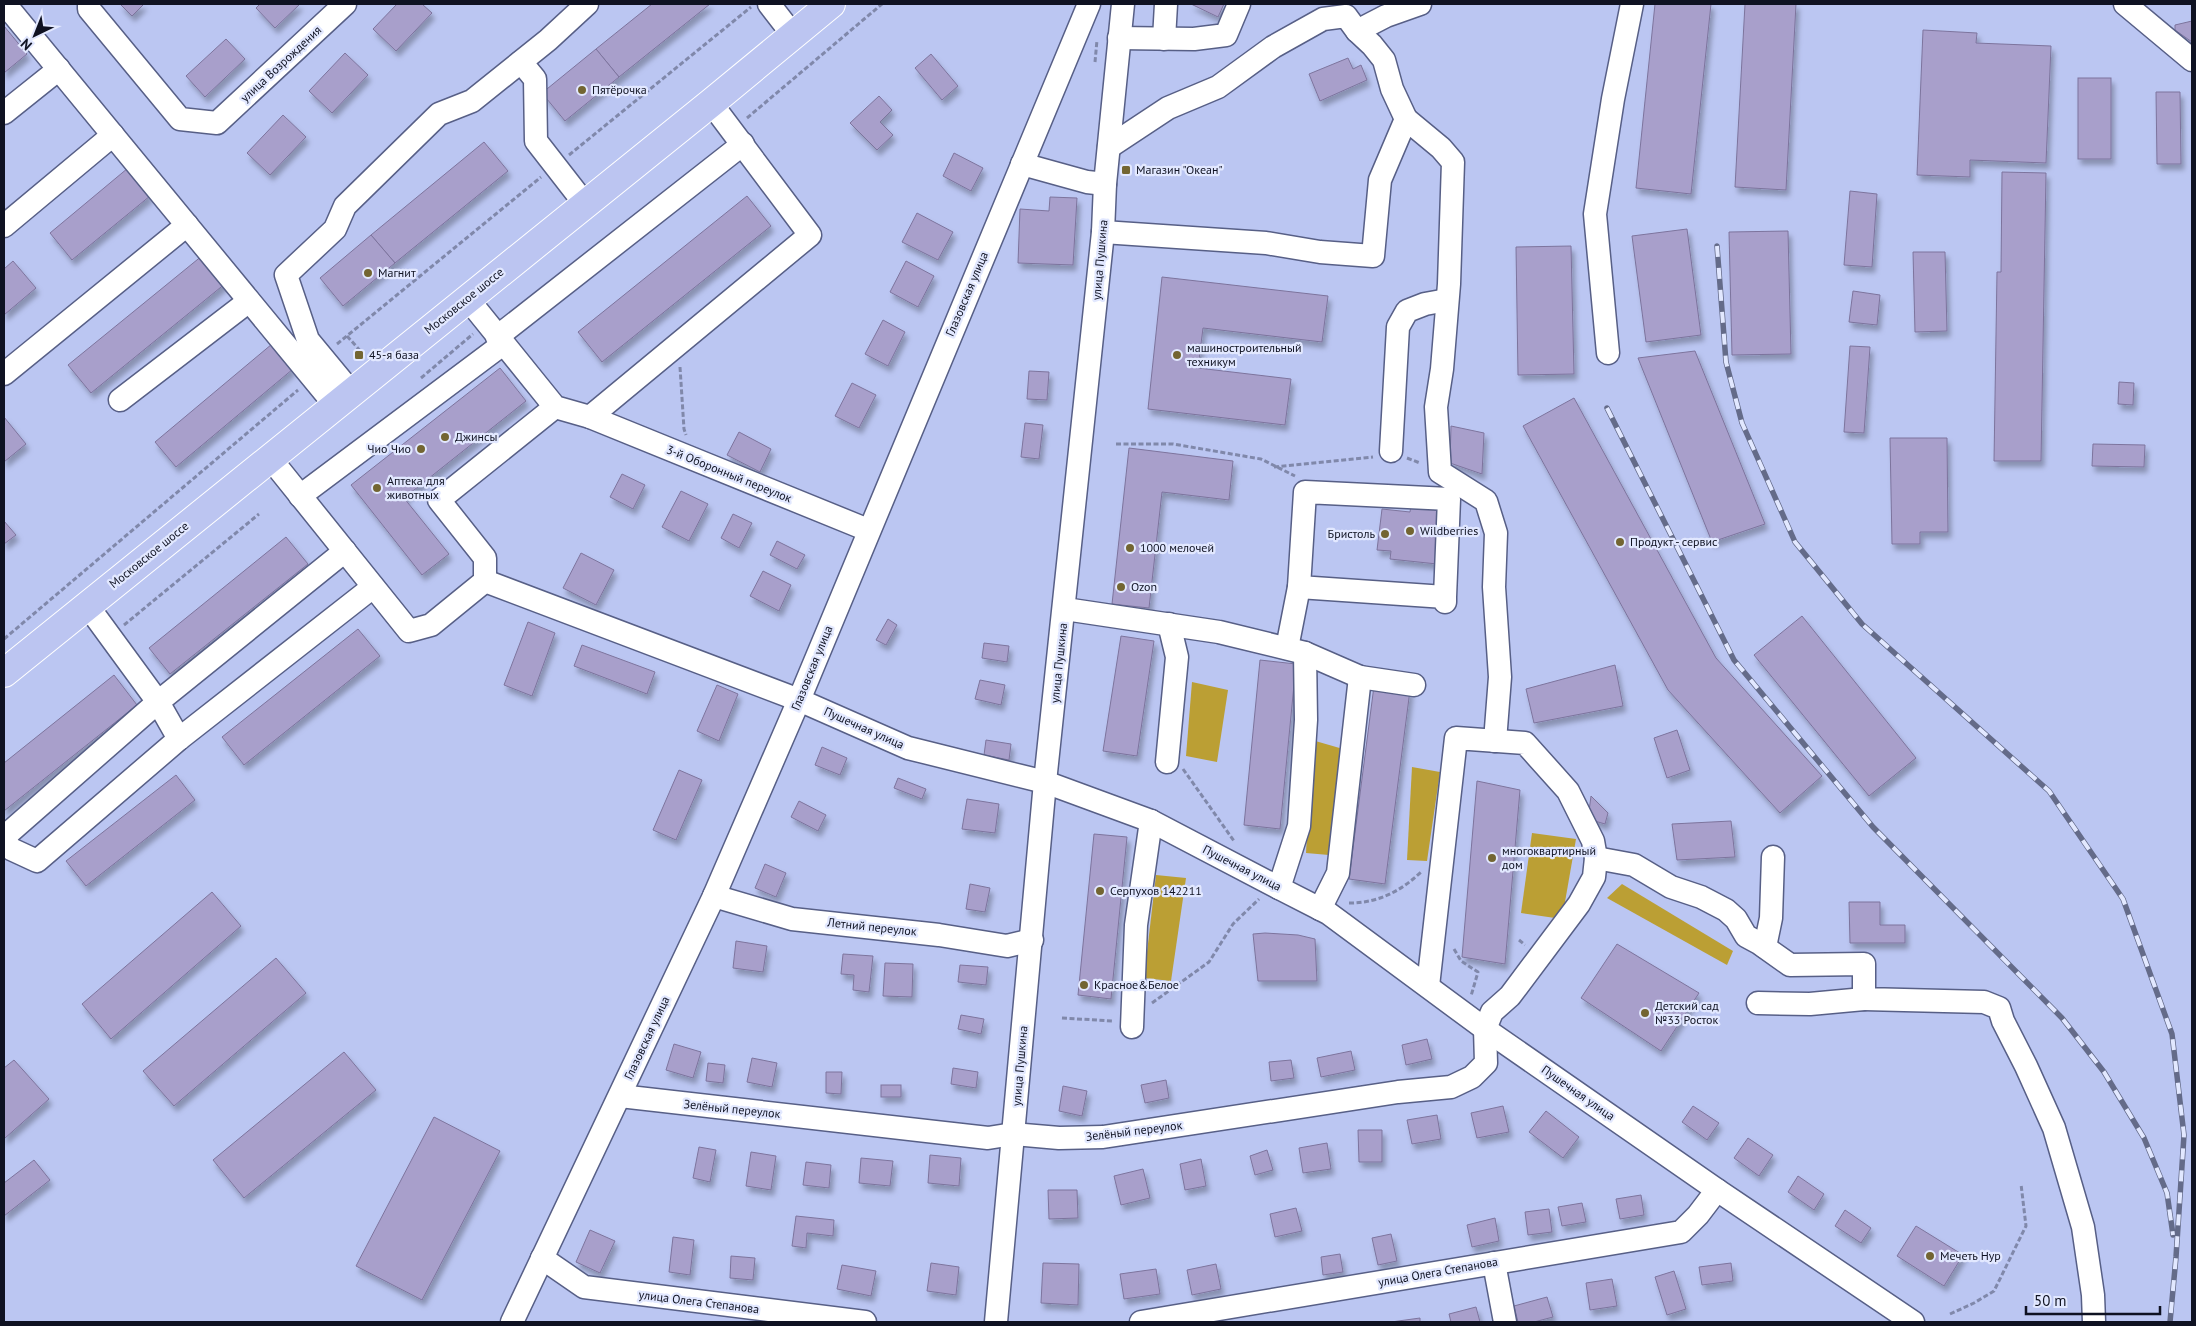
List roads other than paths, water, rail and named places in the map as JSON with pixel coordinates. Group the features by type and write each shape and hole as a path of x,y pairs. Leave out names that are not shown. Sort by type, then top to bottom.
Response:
{"main road":[{"name":"Московское шоссе","path":"4,673 831,4"}],"street":[{"path":"5,4 312,378 343,399"},
{"name":"улица Возрождения","path":"88,4 89,9 180,119 217,123 345,4"},
{"path":"343,399 322,356 308,340 286,276 335,229 344,206 440,114 472,101 548,40 587,4"},
{"path":"769,4 793,35"},
{"name":"Глазовская улица","path":"512,1322 714,896 799,700 868,530 1089,4"},
{"name":"улица Пушкина","path":"996,1322 1045,782 1065,609 1103,232 1123,4"},
{"path":"1164,39 1166,4"},
{"path":"1119,38 1194,39 1226,35 1239,4"},
{"path":"1356,31 1386,16 1420,4"},
{"path":"1608,353 1595,214 1613,99 1632,4"},
{"path":"2124,4 2192,60"},
{"path":"1109,147 1168,108 1218,87 1272,47 1323,19 1346,16 1356,31 1372,45 1384,60 1392,89 1406,119 1441,148 1453,162 1447,300 1442,369 1436,407 1440,472 1486,501 1496,533 1494,587 1500,676 1495,741"},
{"path":"521,62 535,79 536,140 585,204"},
{"path":"4,112 59,69"},
{"path":"590,417 810,235 711,103"},
{"path":"1103,232 1266,243 1320,252 1373,256 1380,180 1406,119"},
{"path":"4,226 114,135"},
{"path":"300,496 500,340 738,137"},
{"path":"1022,164 1087,182 1106,184"},
{"path":"4,374 187,225"},
{"path":"270,458 410,631 431,625 485,581 485,558 439,500 555,407 467,298"},
{"path":"1391,451 1398,327 1407,311 1424,304 1447,300"},
{"path":"120,400 249,301"},
{"name":"3-й Оборонный переулок","path":"555,407 590,417 868,530"},
{"path":"1279,888 1299,826 1306,720 1296,650 1299,587 1305,492 1448,499 1445,599 1299,587"},
{"path":"345,551 158,702 4,838 11,849 37,861 180,739 373,587"},
{"name":"Пушечная улица","path":"485,581 799,700 908,748 1045,782 1151,821 1320,909 1485,1029 1717,1190 1913,1322"},
{"path":"87,605 158,702 180,739"},
{"path":"1065,609 1174,623 1219,632 1296,650 1360,677 1414,685"},
{"path":"1168,758 1177,657 1174,623"},
{"path":"1320,909 1338,873 1360,677"},
{"path":"1428,986 1456,738 1525,743 1569,781 1593,841 1596,858 1594,877 1579,904 1510,996 1492,1012 1485,1029"},
{"path":"1132,1024 1136,925 1151,821"},
{"path":"1766,947 1771,918 1773,857"},
{"path":"1596,858 1634,865 1671,887 1701,897 1726,910 1736,919 1746,936 1790,964 1864,964 1864,1000"},
{"name":"Летний переулок","path":"714,896 792,919 939,935 1007,946 1032,940"},
{"path":"1758,1003 1810,1004 1864,1000 1984,1002 2000,1008 2054,1128 2083,1227 2093,1295 2094,1322"},
{"name":"Зелёный переулок","path":"620,1096 988,1138 1013,1134 1059,1138 1103,1137 1398,1092 1451,1087 1472,1077 1486,1063 1485,1029"},
{"name":"улица Олега Степанова","path":"1141,1322 1681,1232 1698,1215 1717,1190"},
{"name":"улица Олега Степанова","path":"542,1258 584,1287 865,1322"},
{"path":"1494,1263 1505,1322"}],"railway":[{"path":"1717,246 1726,362 1742,423 1795,542 1862,624 2049,791 2123,899 2172,1034 2184,1135 2170,1322"},
{"path":"1607,408 1734,660 1873,827 2062,1018 2104,1072 2144,1138 2167,1193 2173,1235"}],"place":[{"name":"Пятёрочка","path":"582,90"},
{"name":"Магазин \"Океан\"","path":"1126,170"},
{"name":"Магнит","path":"368,273"},
{"name":"45-я база","path":"359,355"},
{"name":"машиностроительный техникум","path":"1177,355"},
{"name":"Джинсы","path":"445,437"},
{"name":"Чио Чио","path":"421,449"},
{"name":"Аптека для животных","path":"377,488"},
{"name":"Wildberries","path":"1410,531"},
{"name":"Бристоль","path":"1385,534"},
{"name":"Продукт - сервис","path":"1620,542"},
{"name":"1000 мелочей","path":"1130,548"},
{"name":"Ozon","path":"1121,587"},
{"name":"многоквартирный дом","path":"1492,858"},
{"name":"Серпухов 142211","path":"1100,891"},
{"name":"Красное&Белое","path":"1084,985"},
{"name":"Детский сад №33 Росток","path":"1645,1013"},
{"name":"Мечеть Нур","path":"1930,1256"}]}
